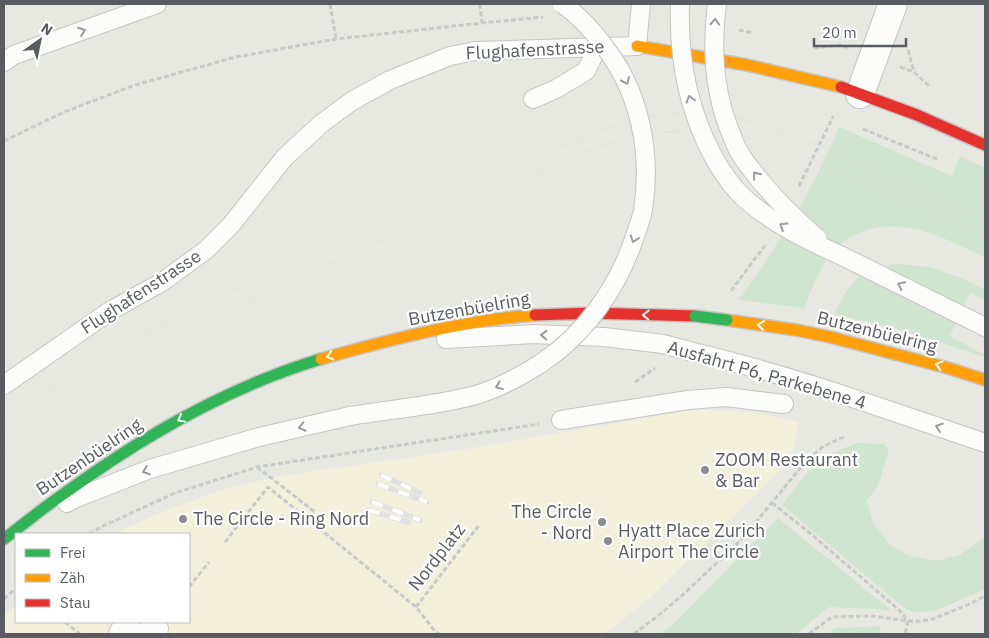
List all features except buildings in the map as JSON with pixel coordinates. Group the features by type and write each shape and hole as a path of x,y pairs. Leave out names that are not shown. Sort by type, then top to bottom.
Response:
{"main road":[{"name":"Flughafenstrasse","path":"637,46 747,65 845,88 917,114 985,145"},
{"name":"Butzenbüelring","path":"4,541 64,493 112,461 198,409 240,388 317,360 364,347 465,324 531,315 562,313 694,316 796,330 830,337 948,368 985,380"}],"street":[{"path":"860,94 893,4"},
{"path":"123,634 125,631 145,632"}],"lane":[{"path":"4,62 14,56 157,4"},
{"path":"18,533 76,498 150,469 259,437 350,416 448,401 478,394 505,384 542,363 572,338 593,315 614,285 630,251 642,212 646,169 642,125 622,72 596,34 562,4"},
{"path":"637,46 641,4"},
{"path":"680,4 680,44 686,84 698,124 720,169 742,196 784,228 985,327"},
{"path":"717,4 714,52 716,81 719,100 739,153 770,192 790,213 816,237 842,256"},
{"path":"533,99 556,89 586,71 598,46"},
{"name":"Flughafenstrasse","path":"4,385 110,311 162,282 206,250 231,225 285,157 322,122 352,101 398,77 450,56 475,51 637,46"},
{"name":"Ausfahrt P6, Parkebene 4","path":"364,347 417,341 534,334 604,337 663,344 730,360 810,384 985,443"},
{"path":"561,420 688,400 726,397 784,404"},
{"path":"4,541 15,535"}],"path":[{"path":"330,4 336,39"},
{"path":"4,141 64,112 136,85 236,57 336,39 482,22 480,4"},
{"path":"733,29 761,36"},
{"path":"807,47 816,49 840,46"},
{"path":"795,194 833,117 842,120"},
{"path":"859,128 947,163"},
{"path":"727,297 768,240"},
{"path":"91,533 175,493 257,467 561,420"},
{"path":"634,634 714,567 742,539 807,460 824,446 844,437"},
{"path":"257,467 315,512 309,520"},
{"path":"225,542 268,487 416,607 439,634"},
{"path":"772,503 899,610 908,620"},
{"name":"Nordplatz","path":"416,607 480,524"},
{"path":"190,586 209,562"},
{"path":"4,600 15,589"},
{"path":"809,634 832,617 873,616 922,621 933,619 985,596"},
{"path":"906,634 908,620"},
{"path":"67,623 80,634"}],"shaded area":[{"path":"700,410 740,411 799,422 790,461 651,597 616,625 601,634 4,634 4,616 15,605 15,623 190,623 190,533 116,533 154,515 218,491 280,476 467,449"}],"green space":[{"path":"839,127 952,176 960,156 985,168 985,257 941,237 925,232 894,226 878,227 852,236 832,252 818,275 804,308 739,300 800,206 818,173"},
{"path":"899,264 930,267 985,289 985,300 970,293 950,336 985,355 985,357 901,330 834,314 845,293 858,278 875,269"},
{"path":"857,443 883,444 889,449 878,486 867,500 873,523 888,543 907,555 936,561 960,555 985,537 985,589 938,610 915,613 903,607 782,505 805,475 828,455"},
{"path":"778,518 891,610 829,607 796,634 659,634 671,626"},
{"path":"880,626 881,634 828,634 835,628"}],"tram line":[{"path":"4,425 74,372 123,344 171,320 551,151 610,128 640,119 671,114 697,113 722,115 746,120 794,135 985,219"},
{"path":"4,454 50,416 99,382 150,351 203,323 311,272 551,166 598,147 631,138 680,131 712,132 750,138 786,149 821,163 985,235"}],"railway":[{"path":"381,475 420,493"},
{"path":"378,484 427,502"},
{"path":"372,502 420,520"},
{"path":"369,510 408,522"}],"traffic: fast":[{"path":"695,316 727,320"},
{"path":"4,539 49,504 95,472 187,415 286,370 321,359"}],"traffic: slow":[{"path":"637,46 747,65 841,87"},
{"path":"321,359 454,326 535,315"},
{"path":"727,320 830,337 948,368 985,380"}],"traffic: jam":[{"path":"841,87 917,115 985,145"},
{"path":"535,315 593,313 695,316"}],"place":[{"name":"ZOOM Restaurant & Bar","path":"705,470"},
{"name":"The Circle - Ring Nord","path":"183,519"},
{"name":"The Circle - Nord","path":"602,522"},
{"name":"Hyatt Place Zurich Airport The Circle","path":"608,541"}]}
